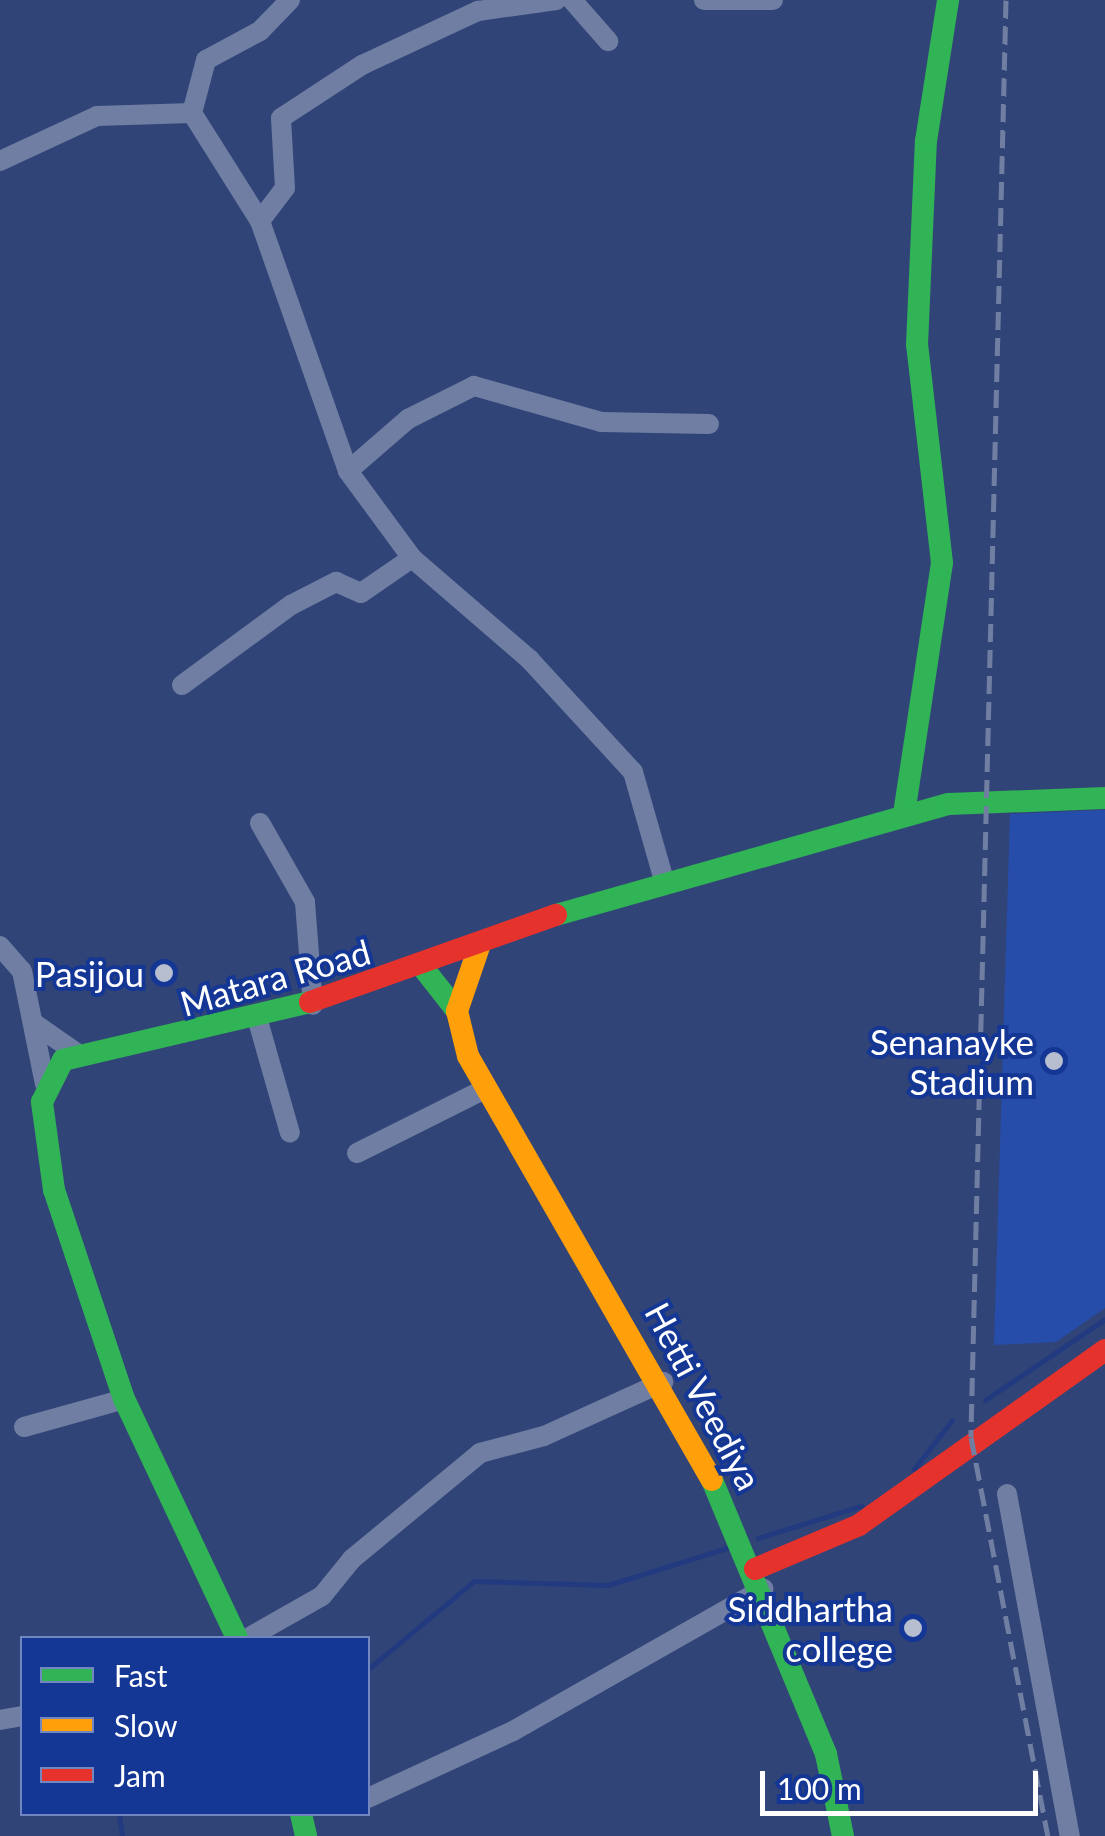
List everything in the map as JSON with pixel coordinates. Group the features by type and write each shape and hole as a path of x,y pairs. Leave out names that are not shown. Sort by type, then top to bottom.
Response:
{"main road":[{"path":"904,814 942,563 928,381 917,345 926,142 948,0"},
{"name":"Matara Road","path":"78,1054 181,1042 258,1021 424,969 480,944 664,880 904,814 1105,798"},
{"path":"457,1010 480,944"},
{"name":"Hetti Veediya","path":"424,969 457,1010 485,1089 663,1382 756,1571 826,1754 844,1836"},
{"path":"78,1054 45,1084 54,1190 124,1399 237,1636"},
{"path":"756,1571 884,1509 972,1437 1105,1350"}],"street":[{"path":"290,0 260,32 206,60 192,113 260,221 348,471 412,558 530,660 633,772 664,880"},
{"path":"260,221 285,188 281,118 362,65 478,11 556,0"},
{"path":"572,0 608,40"},
{"path":"704,0 773,0"},
{"path":"0,160 97,116 192,113"},
{"path":"348,471 408,419 474,386 601,422 709,424"},
{"path":"182,684 291,605 336,582 360,592 412,558"},
{"path":"260,823 304,902 313,1004"},
{"path":"0,946 16,958 35,1024 45,1084"},
{"path":"258,1021 290,1133"},
{"path":"35,1024 78,1054"},
{"path":"357,1153 485,1089"},
{"path":"252,1636 322,1596 480,1453 544,1436 663,1382"},
{"path":"24,1427 124,1399"},
{"path":"1007,1494 1070,1836"},
{"path":"370,1797 512,1731 756,1571"}],"shaded area":[{"name":"Senanayke Stadium","path":"1105,810 1105,1308 1056,1342 994,1345 1010,814"}],"waterway":[{"path":"985,1400 1105,1319"},
{"path":"914,1469 952,1420"},
{"path":"758,1538 861,1506"},
{"path":"370,1667 474,1581 608,1585 730,1547"},
{"path":"119,1816 122,1836"}],"railway":[{"path":"1006,0 971,1437 1048,1836"}],"traffic: fast":[{"path":"904,814 942,563 917,345 926,141 948,0"},
{"path":"556,915 949,804 1105,798"},
{"path":"424,969 457,1011"},
{"path":"236,1636 124,1399 54,1190 42,1102 63,1060 310,1002"},
{"path":"712,1480 826,1754 843,1836"},
{"path":"301,1816 306,1836"}],"traffic: slow":[{"path":"480,944 457,1011 468,1056 712,1480"}],"traffic: jam":[{"path":"310,1002 556,915"},
{"path":"755,1569 859,1525 1105,1350"}],"place":[{"name":"Pasijou","path":"164,973"},
{"name":"Senanayke Stadium","path":"1054,1061"},
{"name":"Siddhartha college","path":"913,1628"}]}
